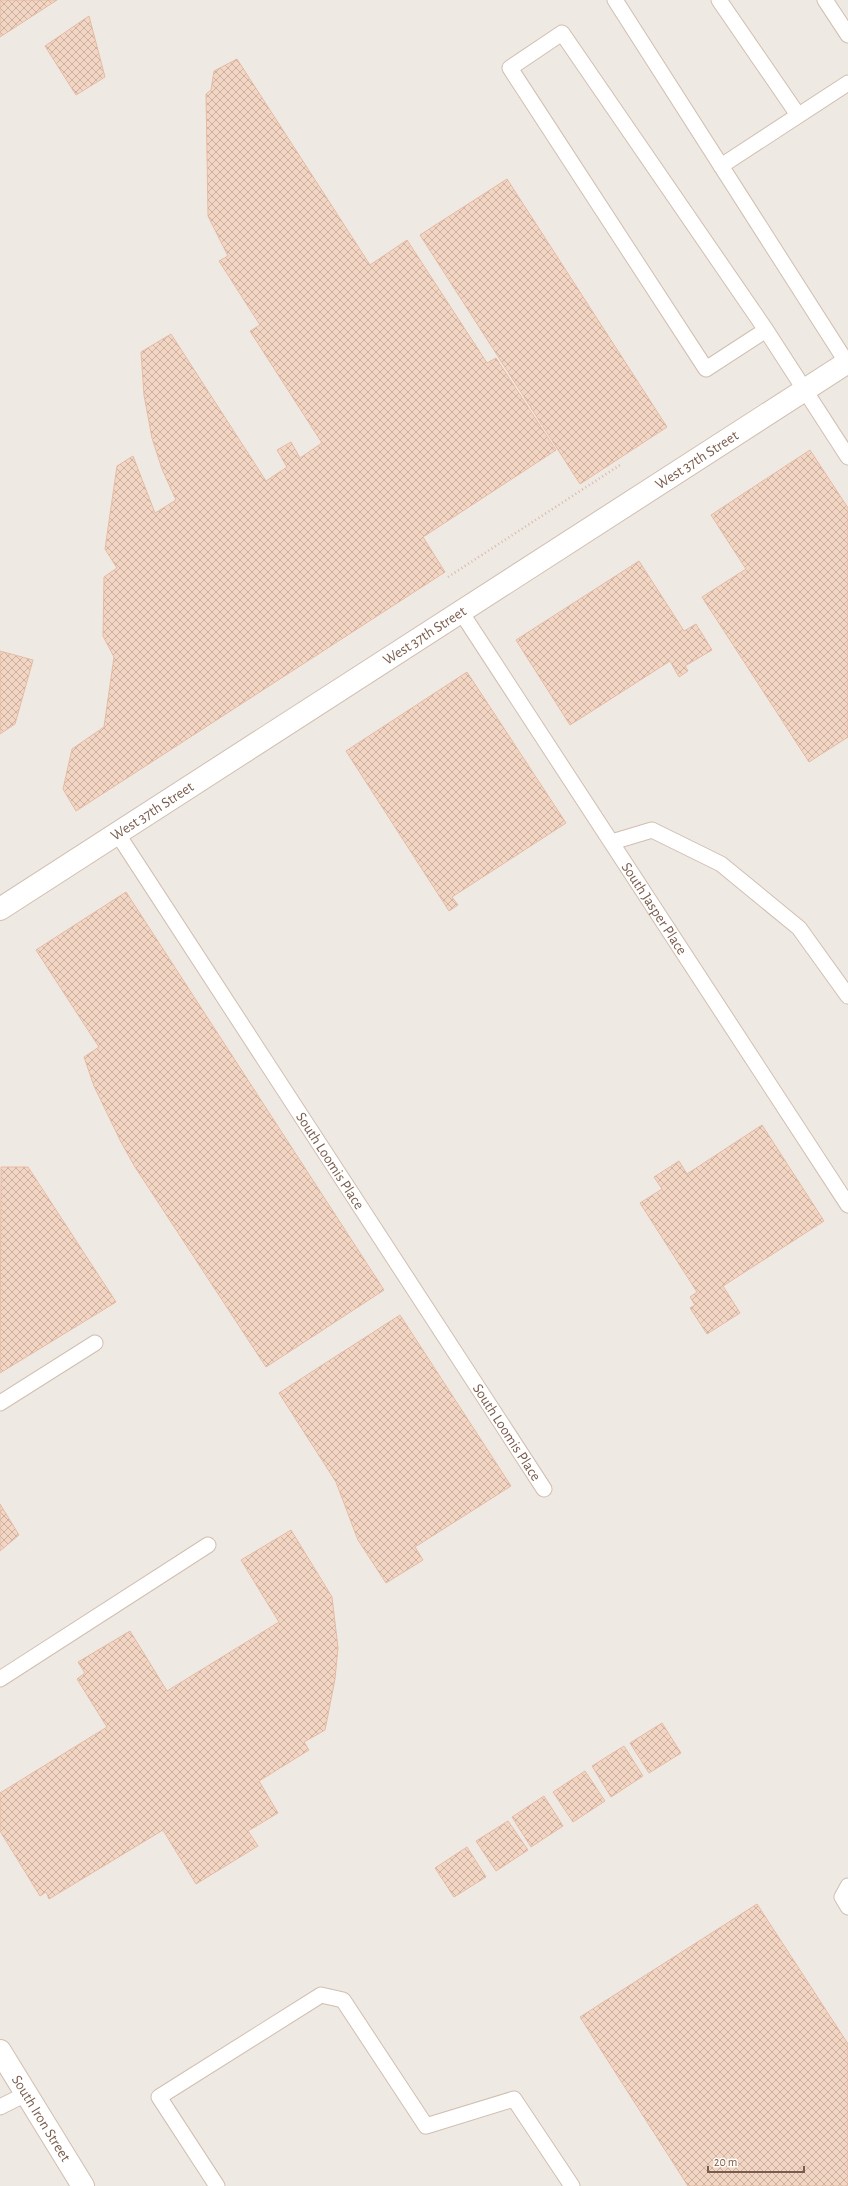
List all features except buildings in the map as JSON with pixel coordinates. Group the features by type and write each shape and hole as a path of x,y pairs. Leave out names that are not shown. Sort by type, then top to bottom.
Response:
{"street":[{"name":"West 37th Street","path":"0,909 848,363"},
{"name":"South Iron Street","path":"0,2051 83,2186"}],"lane":[{"path":"615,0 848,363"},
{"path":"719,0 798,115"},
{"path":"825,0 848,35"},
{"path":"766,330 706,369 510,68 562,33 766,330 848,457"},
{"path":"721,166 848,83"},
{"name":"South Jasper Place","path":"461,612 848,1205"},
{"path":"612,842 652,830 721,864 799,928 848,996"},
{"name":"South Loomis Place","path":"117,834 544,1489"},
{"path":"0,1403 95,1343"},
{"path":"0,1679 208,1545"},
{"path":"848,1886 842,1897 848,1907"},
{"path":"217,2186 159,2097 321,1995 343,2000 426,2126 514,2099 572,2186"},
{"path":"0,2106 26,2094"}],"path":[{"path":"448,577 620,466"}],"shaded area":[{"path":"0,0 848,0 848,2186 0,2186"}]}
